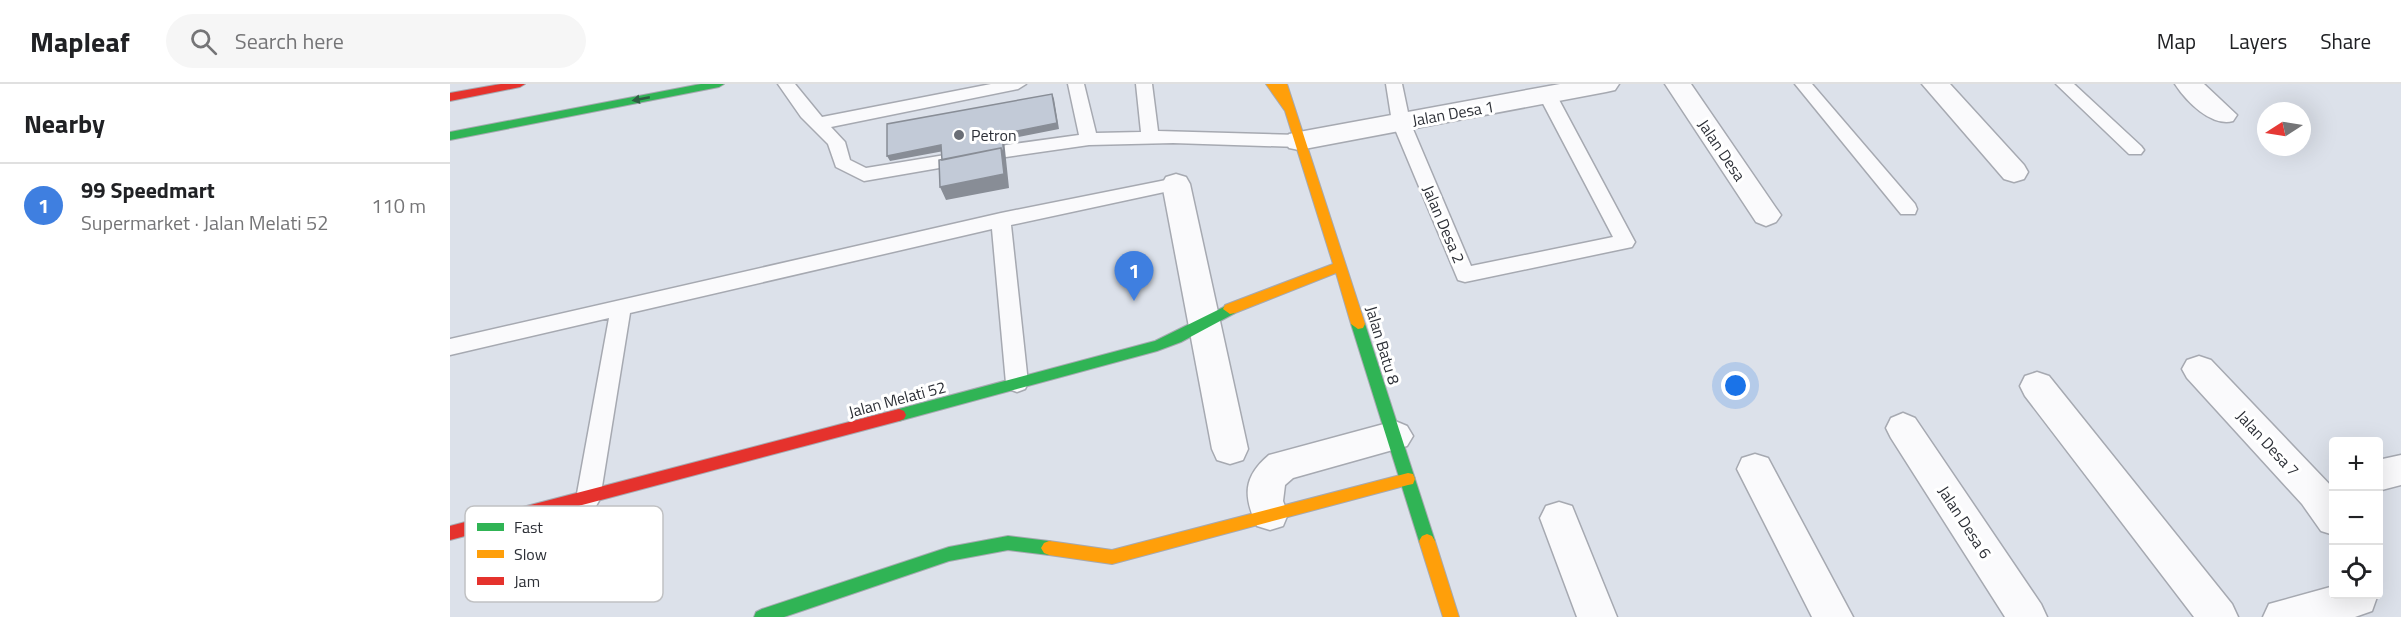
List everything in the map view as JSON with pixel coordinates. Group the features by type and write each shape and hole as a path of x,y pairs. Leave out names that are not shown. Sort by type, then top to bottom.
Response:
{"main road":[{"path":"450,97 520,84"},
{"path":"450,136 719,84"},
{"path":"1271,84 1288,108"},
{"name":"Jalan Batu 8","path":"1282,84 1451,617"},
{"path":"1288,84 1288,108"},
{"name":"Jalan Melati 52","path":"560,506 1177,340 1194,330 1204,319 1341,266"},
{"path":"762,617 949,554 1008,543 1112,557 1408,479"},
{"name":"Jalan Melati 52","path":"450,533 465,529"}],"street":[{"name":"Jalan Desa 1","path":"1299,141 1606,84"},
{"name":"Jalan Desa","path":"1678,84 1766,215"},
{"path":"1935,84 2014,172"},
{"path":"2188,84 2223,115"},
{"path":"1176,184 1230,449"},
{"name":"Jalan Desa 7","path":"2199,369 2327,500"},
{"path":"2037,386 2218,617"},
{"name":"Jalan Desa 6","path":"1903,428 2027,617"},
{"path":"1270,514 1265,501 1268,478 1282,466 1395,436"},
{"path":"1755,469 1833,617"},
{"path":"2383,475 2401,470"},
{"path":"1560,518 1597,617"},
{"path":"2283,617 2354,599"}],"lane":[{"path":"472,93 497,84"},
{"path":"786,84 817,124 836,142 842,163 864,175 945,161"},
{"path":"817,124 1018,84"},
{"path":"1076,84 1089,139"},
{"path":"1144,84 1150,137"},
{"path":"1394,84 1401,122"},
{"path":"1803,84 1908,208"},
{"path":"2064,84 2135,150"},
{"name":"Jalan Desa 2","path":"1401,122 1465,275 1625,242 1548,96"},
{"path":"1005,151 1089,139 1150,137 1299,141"},
{"path":"450,347 1001,220 1176,184"},
{"path":"1001,220 1017,384"},
{"path":"588,499 621,308"}],"building":[{"name":"Petron","path":"1052,94 1057,123 1002,134 1004,156 1001,148 942,160 941,145 887,156 887,124"},
{"path":"1001,148 1004,174 940,187 939,160"}],"traffic: fast":[{"path":"450,136 719,84"},
{"path":"899,415 1157,346 1230,309"},
{"path":"1358,324 1427,541"},
{"path":"762,617 949,554 1008,543 1049,548"}],"traffic: slow":[{"path":"1271,84 1288,108"},
{"path":"1282,84 1358,324"},
{"path":"1230,309 1341,266"},
{"path":"1049,548 1112,557 1408,479"},
{"path":"1427,541 1451,617"}],"traffic: jam":[{"path":"450,97 520,84"},
{"path":"553,506 899,415"},
{"path":"450,533 465,529"}],"place":[{"name":"Petron","path":"959,135"},
{"name":"99 Speedmart","path":"1134,301"}]}
